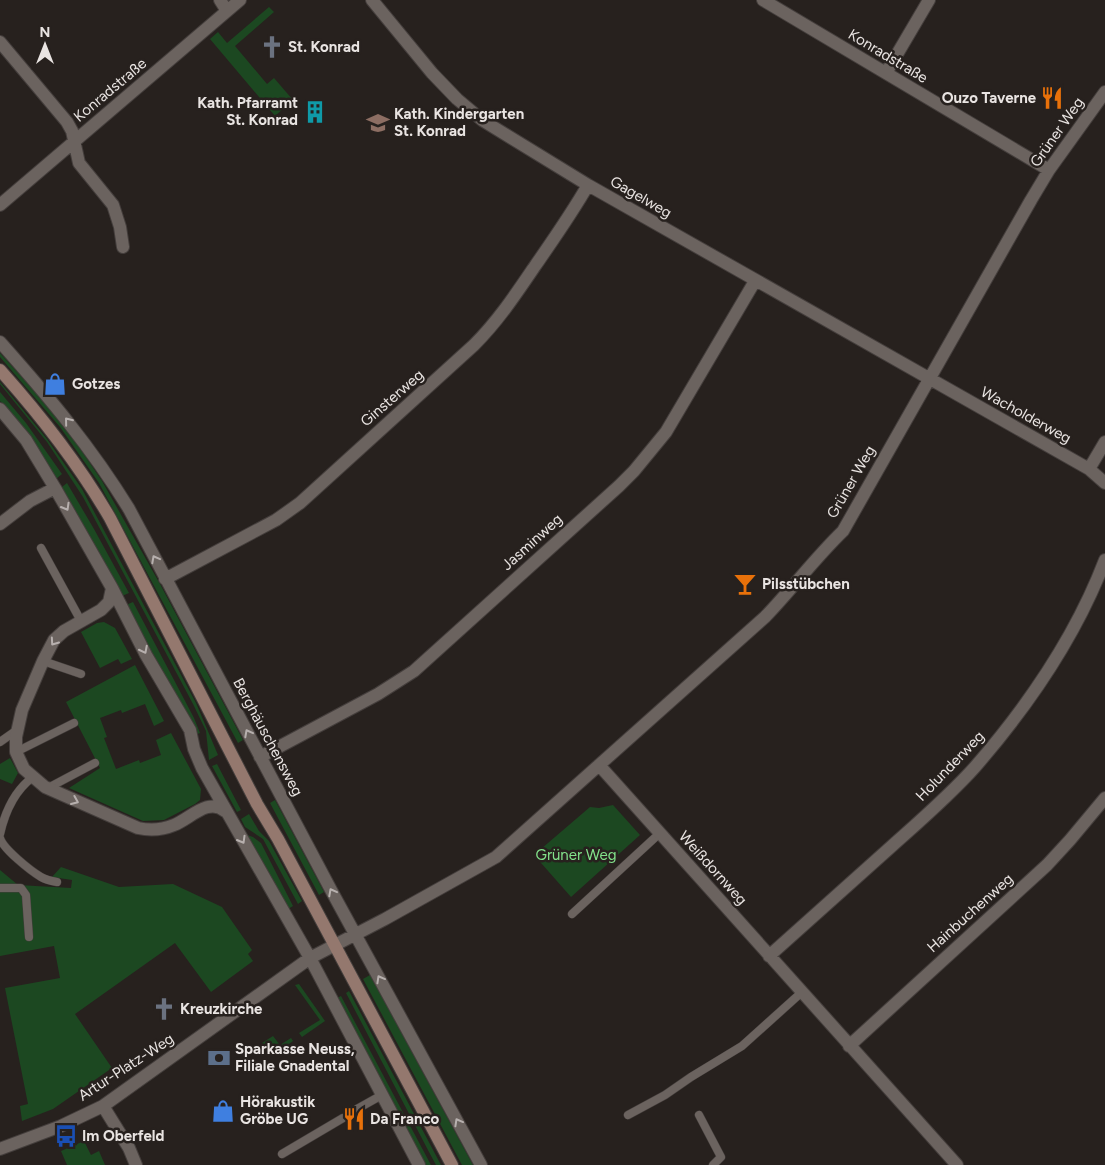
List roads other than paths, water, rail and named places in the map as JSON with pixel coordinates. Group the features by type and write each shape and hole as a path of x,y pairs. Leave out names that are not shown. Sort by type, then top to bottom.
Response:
{"main road":[{"path":"0,370 37,412 91,484 262,812 278,838 452,1165"}],"street":[{"name":"Konradstraße","path":"0,205 75,141 192,48 223,5 240,0"},
{"name":"Gagelweg","path":"372,0 432,73 457,99 482,120 588,186 929,379"},
{"name":"Konradstraße","path":"763,0 1050,170"},
{"path":"886,74 929,0"},
{"path":"0,42 67,122 72,131 79,162 117,213 123,247"},
{"name":"Grüner Weg","path":"335,945 496,857 765,617 792,588 816,557 843,530 1050,170 1105,92"},
{"name":"Ginsterweg","path":"165,578 276,520 300,503 474,346 493,326 508,305 588,186"},
{"name":"Jasminweg","path":"260,757 378,694 414,671 619,486 666,432 755,281"},
{"name":"Berghäuschensweg","path":"0,342 82,438 129,510 260,757 481,1165"},
{"name":"Wacholderweg","path":"929,379 1089,469 1105,483"},
{"path":"0,409 26,440 112,588 146,655 190,730 194,749 202,768 310,958 419,1165"},
{"path":"1089,469 1105,442"},
{"path":"0,524 30,502 55,488"},
{"name":"Holunderweg","path":"769,956 930,811 986,754 1059,654 1084,609 1105,560"},
{"path":"112,588 109,602 101,610 58,636 43,661 22,710 17,730 16,752 20,763 33,778 48,788 138,828 159,830 173,826 208,806 216,806 225,810"},
{"name":"Weißdornweg","path":"599,765 957,1165"},
{"name":"Hainbuchenweg","path":"850,1046 1047,865 1105,798"},
{"name":"Artur-Platz-Weg","path":"0,1149 60,1126 103,1106 310,958 335,945"},
{"path":"103,1106 119,1131 136,1165"}],"lane":[{"path":"42,548 80,621"},
{"path":"43,661 81,674"},
{"path":"16,752 74,723"},
{"path":"0,742 17,730"},
{"path":"48,788 95,763"},
{"path":"0,834 6,813 14,798 23,784 33,778"},
{"path":"572,914 660,833"},
{"path":"0,838 5,847 41,877 48,881 57,882"},
{"path":"0,888 21,888 26,895 29,937"},
{"path":"628,1115 742,1046 802,992"},
{"path":"357,1109 382,1094"},
{"path":"699,1115 721,1158 713,1165"},
{"path":"282,1154 343,1118"}],"place":[{"name":"St. Konrad","path":"272,47"},
{"name":"Ouzo Taverne","path":"1052,98"},
{"name":"Kath. Pfarramt St. Konrad","path":"315,112"},
{"name":"Kath. Kindergarten St. Konrad","path":"378,123"},
{"name":"Gotzes","path":"55,384"},
{"name":"Pilsstübchen","path":"745,584"},
{"name":"Kreuzkirche","path":"164,1009"},
{"name":"Sparkasse Neuss, Filiale Gnadental","path":"219,1058"},
{"name":"Hörakustik Gröbe UG","path":"223,1111"},
{"name":"Da Franco","path":"354,1119"},
{"name":"Im Oberfeld","path":"66,1136"}]}
